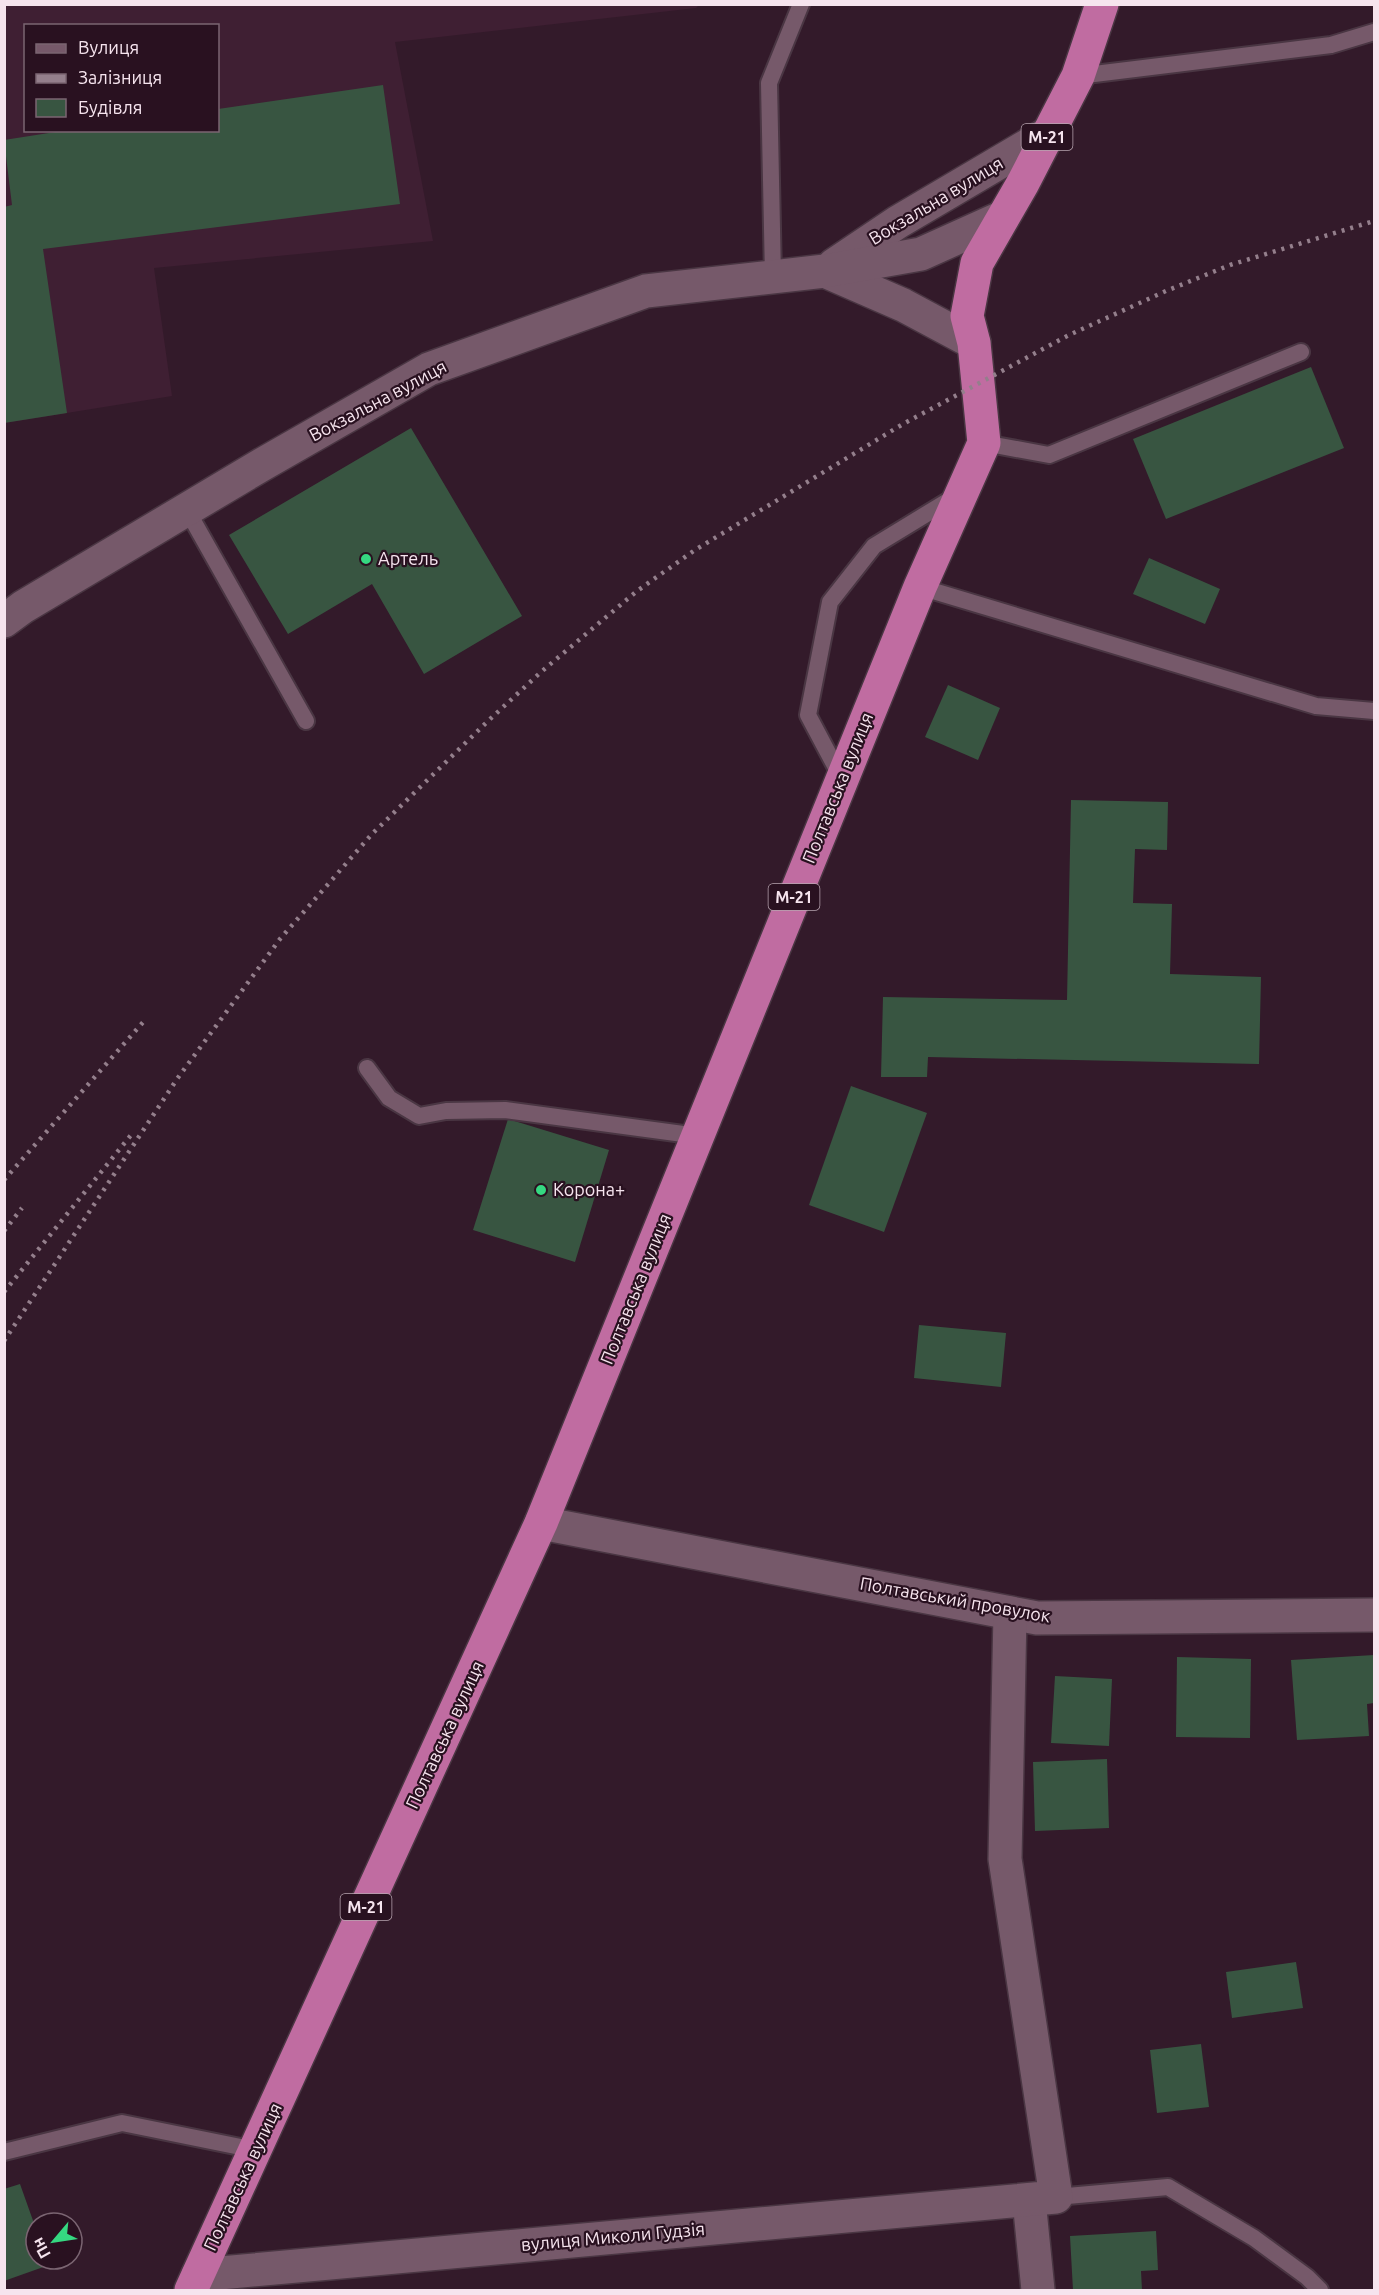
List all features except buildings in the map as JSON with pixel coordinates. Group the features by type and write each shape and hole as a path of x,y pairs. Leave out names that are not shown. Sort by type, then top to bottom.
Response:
{"highway":[{"name":"М-21","path":"1003,217 1078,76 1101,5"},
{"name":"Полтавська вулиця","path":"195,2282 541,1523 920,586 984,443 974,343 967,316 977,263 1003,217"}],"street":[{"name":"Вокзальна вулиця","path":"825,271 898,222 1049,133"},
{"name":"Вокзальна вулиця","path":"4,621 187,510 429,369 646,291 825,271 921,254 1003,217"},
{"path":"825,271 903,305 974,343"},
{"name":"Полтавський провулок","path":"541,1523 1037,1618 1374,1615"},
{"path":"1010,1613 1005,1859 1042,2198 1038,2290"},
{"name":"вулиця Миколи Гудзія","path":"195,2282 1042,2198"}],"lane":[{"path":"773,277 769,83 801,4"},
{"path":"1078,76 1331,45 1374,32"},
{"path":"984,443 1049,455 1301,352"},
{"path":"842,779 808,715 830,602 874,546 962,492"},
{"path":"187,510 306,721"},
{"path":"920,586 1316,706 1374,711"},
{"path":"368,1068 389,1098 419,1116 446,1111 506,1110 698,1136"},
{"path":"4,2152 122,2124 255,2150"},
{"path":"1042,2198 1168,2187 1254,2238 1307,2277 1320,2290"}],"shaded area":[{"path":"5,5 699,5 696,8 395,42 433,241 154,268 172,396 5,423"}],"railway":[{"path":"4,1341 177,1079 280,939 372,834 541,672 637,591 695,550 903,424 1069,335 1230,265 1374,221"},
{"path":"4,1180 144,1021"},
{"path":"4,1292 131,1135"},
{"path":"4,1231 22,1208"}],"place":[{"name":"Артель","path":"366,559"},
{"name":"Корона+","path":"541,1190"}]}
